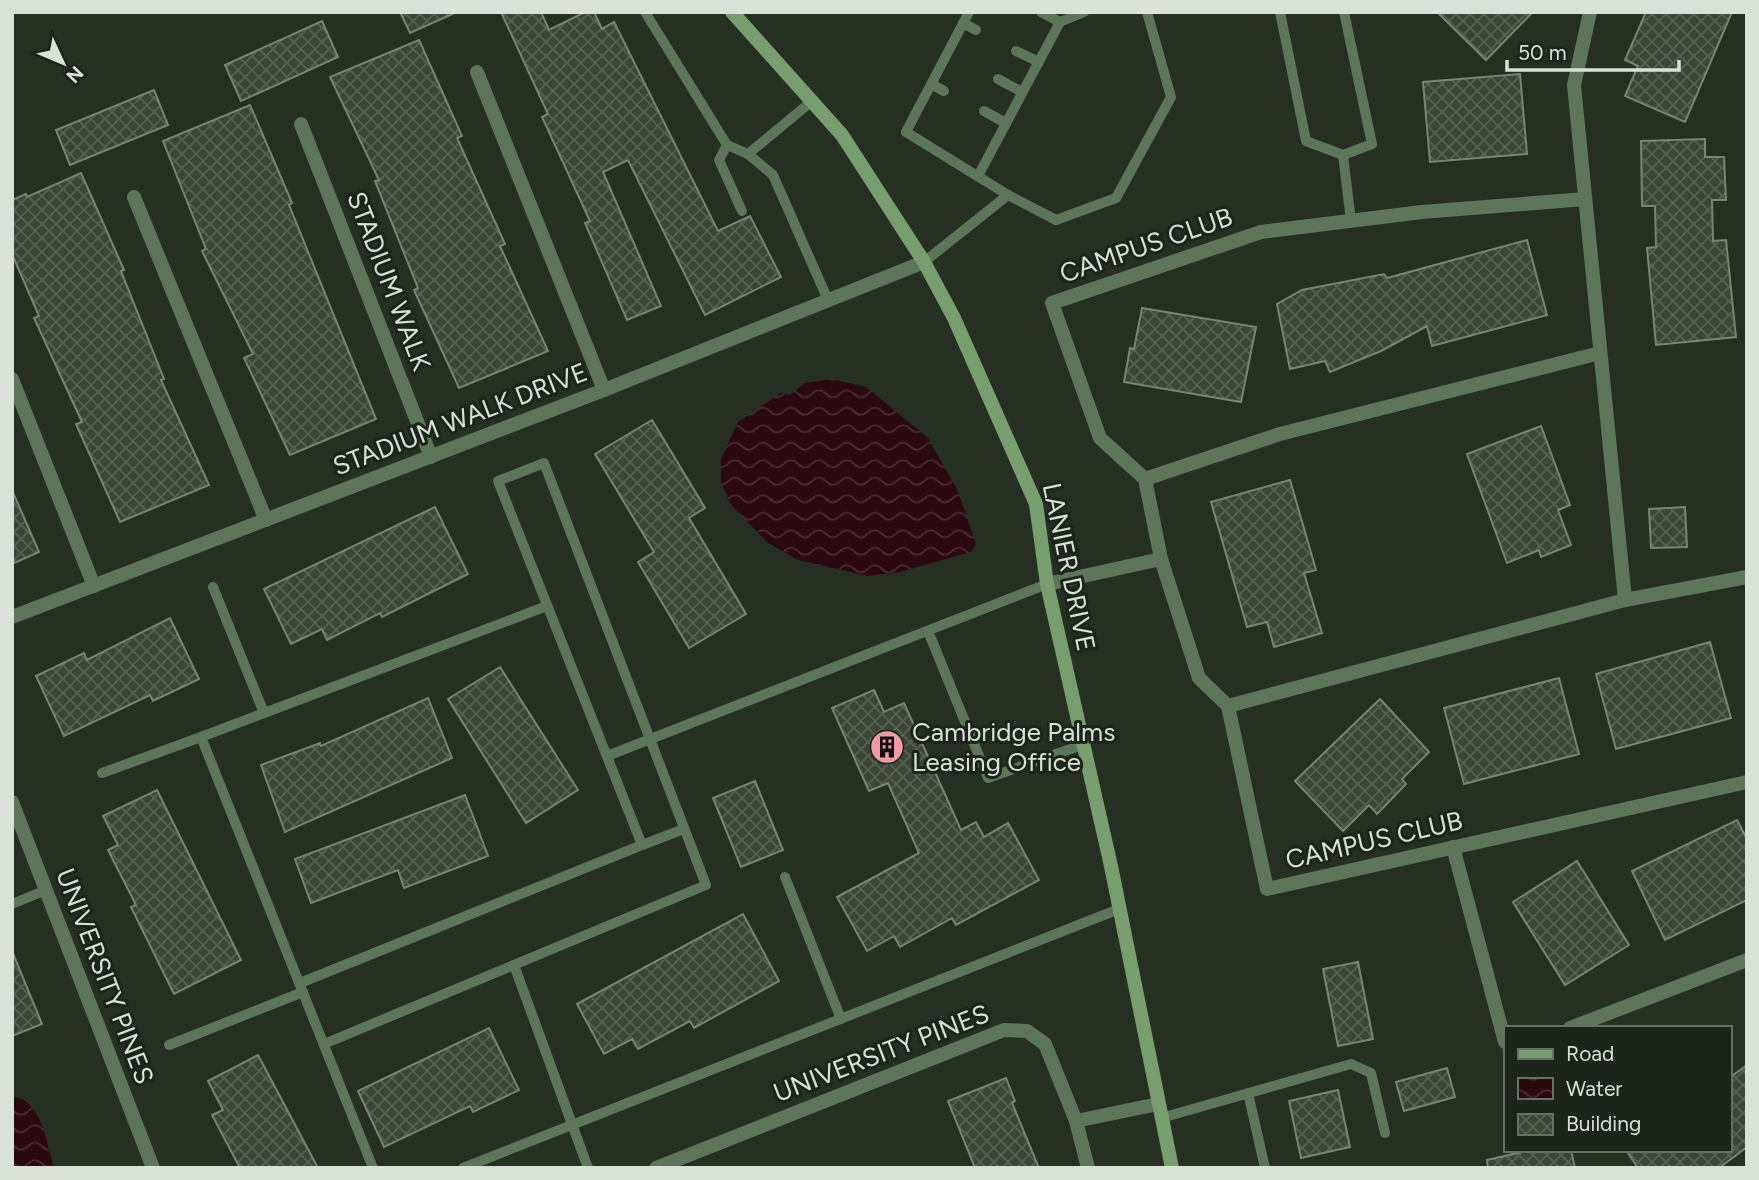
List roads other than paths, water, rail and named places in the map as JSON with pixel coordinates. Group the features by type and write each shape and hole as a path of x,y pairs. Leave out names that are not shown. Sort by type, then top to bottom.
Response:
{"street":[{"name":"LANIER DRIVE","path":"732,12 842,135 923,262 954,318 1036,504 1047,584 1119,909 1172,1168"},
{"path":"1590,12 1574,85 1625,600"},
{"path":"477,72 604,390"},
{"name":"STADIUM WALK","path":"301,124 431,457"},
{"path":"134,197 266,520"},
{"name":"CAMPUS CLUB","path":"1145,479 1100,438 1052,303 1261,232 1585,199"},
{"name":"STADIUM WALK DRIVE","path":"12,617 604,390 923,262"},
{"path":"1600,353 1280,434 1145,479 1161,559 1199,678 1228,706 1625,600 1747,577"},
{"path":"12,379 94,586"},
{"path":"1047,584 1161,559"},
{"name":"CAMPUS CLUB","path":"1228,706 1267,888 1747,782"},
{"name":"UNIVERSITY PINES","path":"12,802 153,1168"},
{"path":"1453,847 1504,1038"},
{"path":"1575,1026 1747,960"},
{"name":"UNIVERSITY PINES","path":"656,1168 1004,1030 1027,1031 1045,1044 1076,1121 1088,1168"},
{"path":"1076,1121 1160,1111"}],"lane":[{"path":"645,12 727,145 748,154 773,175 828,300"},
{"path":"969,12 906,132 1008,195 1056,220 1116,198 1171,97 1147,12"},
{"path":"1041,12 1060,22"},
{"path":"978,176 1060,22 1084,12"},
{"path":"1280,12 1307,141 1343,155 1372,144 1344,12"},
{"path":"963,23 976,30"},
{"path":"1016,51 1038,62"},
{"path":"948,53 958,58"},
{"path":"998,79 1023,92"},
{"path":"931,84 944,91"},
{"path":"748,154 811,101"},
{"path":"984,111 1006,122"},
{"path":"727,145 719,160 742,211"},
{"path":"1343,155 1351,221"},
{"path":"923,262 1008,195"},
{"path":"324,1044 706,885 544,463 498,481 642,845"},
{"path":"607,756 1047,584"},
{"path":"213,587 264,713"},
{"path":"103,773 547,606"},
{"path":"928,631 988,778 1082,745"},
{"path":"201,737 373,1168"},
{"path":"169,1045 684,829"},
{"path":"785,877 841,1019"},
{"path":"12,904 46,890"},
{"path":"463,1168 1119,909"},
{"path":"514,965 588,1168"},
{"path":"1160,1111 1248,1093 1351,1064 1371,1073 1385,1133"},
{"path":"1248,1093 1265,1168"}],"water":[{"path":"832,379 866,387 928,438 958,491 976,544 971,552 900,572 868,576 798,560 768,543 731,505 721,482 721,459 738,422 781,393 790,395 805,383"},
{"path":"12,1096 22,1099 37,1114 54,1168 12,1168"}],"place":[{"name":"Cambridge Palms Leasing Office","path":"887,747"}]}
